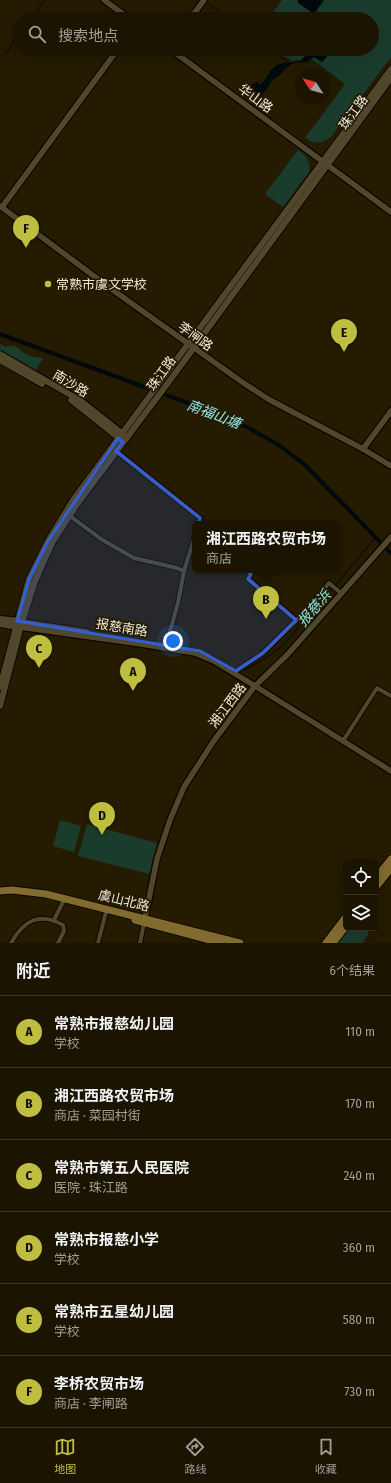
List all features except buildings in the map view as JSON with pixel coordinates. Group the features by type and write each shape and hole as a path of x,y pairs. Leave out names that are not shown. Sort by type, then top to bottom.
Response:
{"main road":[{"name":"珠江路","path":"326,163 391,69"},
{"name":"珠江路","path":"0,706 29,579 48,540 73,500 154,397 326,163 391,78"},
{"name":"南沙路","path":"0,354 81,402 122,437"},
{"name":"南沙路","path":"0,360 76,403 122,437"},
{"name":"珠江路","path":"0,687 19,624 35,581 52,543 116,451 122,437"},
{"name":"报慈南路","path":"0,619 19,624"},
{"name":"报慈南路","path":"0,624 19,624"},
{"path":"379,874 391,859"},
{"path":"379,883 391,868"},
{"name":"虞山北路","path":"0,890 46,894 144,920 240,943"},
{"name":"虞山北路","path":"0,895 46,898 144,920 220,943"},
{"path":"326,943 343,921"},
{"path":"333,943 343,930"}],"street":[{"path":"104,0 120,12"},
{"path":"195,12 203,1"},
{"path":"1,206 113,56"},
{"name":"华山路","path":"180,56 391,212"},
{"name":"李闸路","path":"1,206 104,284 242,382 268,399 363,448 391,466"},
{"path":"363,448 391,411"},
{"path":"116,451 200,518 199,521"},
{"path":"70,516 115,549 134,558 184,571"},
{"name":"湘江西路","path":"144,920 157,859 170,820 184,787 213,742 255,686 288,654 390,538"},
{"path":"166,645 178,603 184,571 192,546"},
{"path":"250,573 251,574 248,579 296,620"},
{"path":"236,671 263,653 296,620 329,583 342,594"},
{"name":"报慈南路","path":"19,624 200,651 236,671 255,686"},
{"name":"报慈南路","path":"19,624 195,653 214,661 391,771"},
{"path":"343,741 377,688 391,696"},
{"path":"54,920 63,902"},
{"path":"98,943 106,912"},
{"path":"11,943 23,926 34,919 43,918 54,920 63,925 64,931 58,943"},
{"path":"140,943 144,920"}],"highlighted area":[{"path":"118,438 123,442 116,451 200,518 195,537 206,540 251,574 248,579 296,620 263,653 236,671 200,651 17,621 29,579 48,541"}],"green space":[{"path":"282,0 391,0 391,57 331,137 318,143 312,142 305,138 345,84 331,74 331,68 323,68 310,58 292,61 285,56 379,56 379,12 273,12"},
{"path":"298,150 307,159 309,172 283,207 265,194"},
{"path":"0,344 6,347 15,346 28,355 43,358 35,371 0,351"},
{"path":"60,820 81,826 74,852 53,846"},
{"path":"87,824 157,843 149,874 78,856"},
{"path":"346,931 368,931 363,943 336,943"}],"shaded area":[{"path":"298,0 324,0 315,12 311,12 297,2"},
{"path":"305,56 328,56 322,62 314,57 307,62 293,63 273,80 258,100 244,90 248,84 250,85 258,82 259,85 261,84 271,70 279,64 301,61"}],"waterway":[{"path":"36,12 45,0"},
{"path":"206,2 220,12"},
{"path":"6,53 12,45"},
{"path":"280,56 288,62"},
{"name":"南福山塘","path":"0,334 188,403 247,427 280,446 304,464 391,553"},
{"name":"报慈浜","path":"335,586 376,537"},
{"name":"报慈浜","path":"245,670 269,656 284,644 333,588"}],"place":[{"name":"李桥农贸市场","path":"26,248"},
{"name":"常熟市虞文学校","path":"48,284"},
{"name":"常熟市五星幼儿园","path":"344,352"},
{"name":"湘江西路农贸市场","path":"266,619"},
{"name":"常熟市第五人民医院","path":"39,668"},
{"name":"常熟市报慈幼儿园","path":"133,691"},
{"name":"常熟市报慈小学","path":"102,835"}]}
